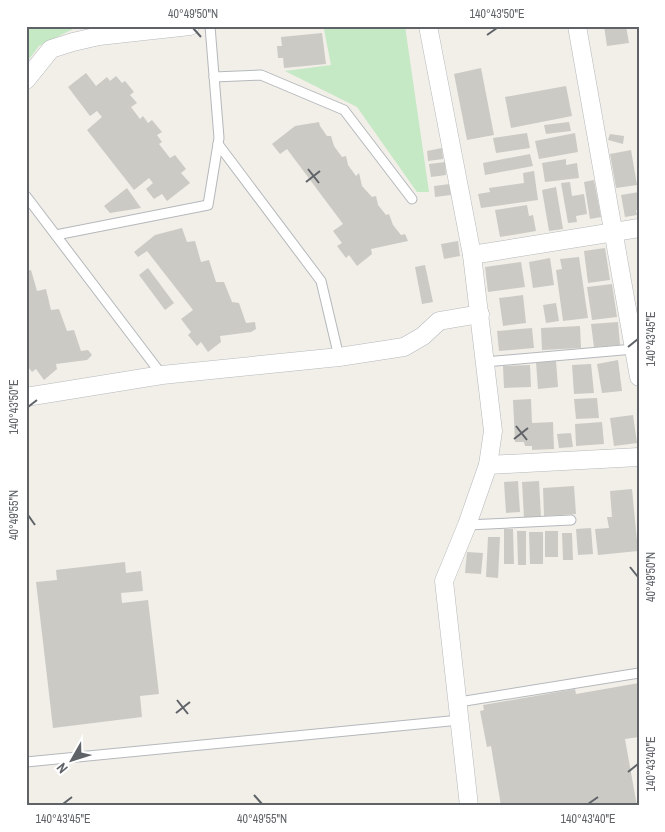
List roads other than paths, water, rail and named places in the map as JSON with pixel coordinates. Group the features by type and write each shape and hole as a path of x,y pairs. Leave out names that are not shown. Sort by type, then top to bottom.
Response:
{"street":[{"path":"26,80 51,49 99,36 190,26"},
{"path":"428,26 472,255 493,431 488,466 467,526 444,581 459,702 469,806"},
{"path":"577,26 639,377"},
{"path":"472,255 639,228"},
{"path":"26,398 162,375 339,357 404,347 423,336 439,322 480,314"},
{"path":"488,466 639,457"}],"lane":[{"path":"56,235 208,205 219,138 210,26"},
{"path":"214,77 261,74 344,110 412,199"},
{"path":"218,144 321,281 339,357"},
{"path":"26,196 162,375"},
{"path":"485,362 634,349"},
{"path":"467,526 571,520"},
{"path":"459,702 639,673"},
{"path":"26,762 460,720"}]}
